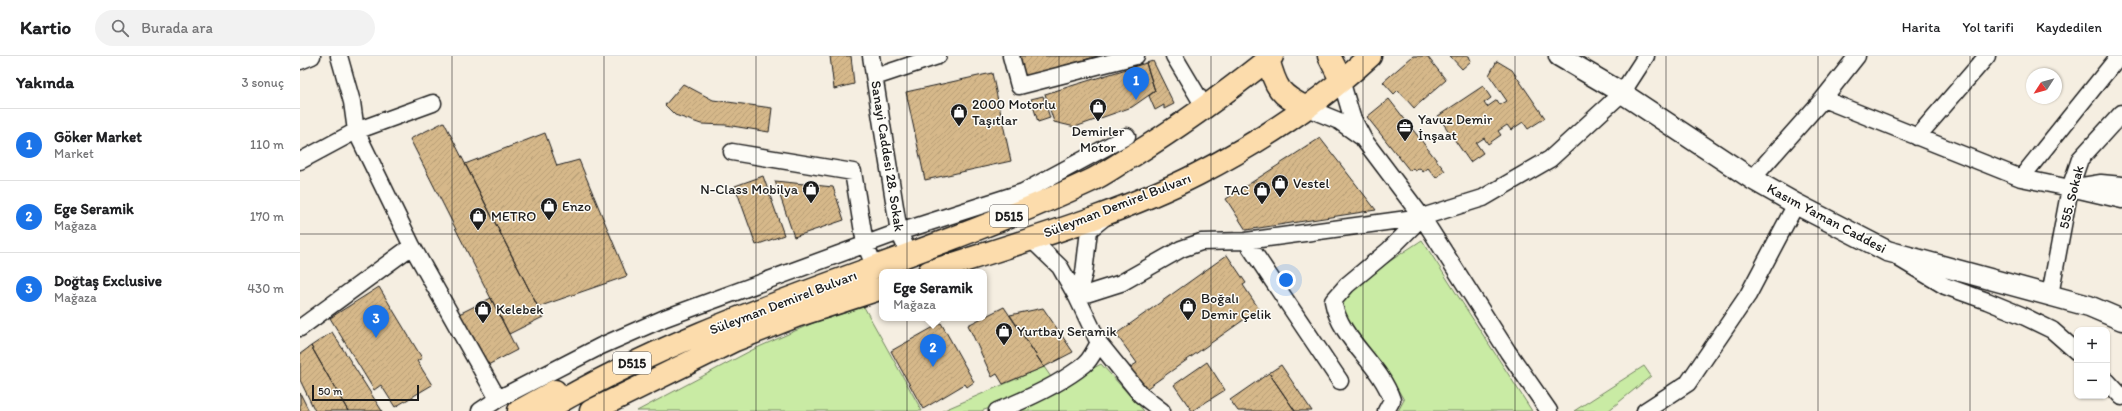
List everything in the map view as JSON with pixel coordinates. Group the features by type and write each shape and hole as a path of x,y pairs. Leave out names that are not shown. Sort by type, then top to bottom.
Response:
{"highway":[{"path":"1329,56 1341,80"},
{"name":"Süleyman Demirel Bulvarı","path":"938,269 1113,210 1197,174 1278,127 1307,108 1370,56"},
{"name":"Süleyman Demirel Bulvarı","path":"591,411 730,332 875,267 989,225 1092,180 1169,134 1205,108 1269,57"},
{"path":"1269,57 1280,91 1293,101 1307,108"},
{"name":"Süleyman Demirel Bulvarı","path":"544,411 645,356 730,332 796,316 879,289"},
{"path":"519,411 646,345 730,332"},
{"path":"612,411 665,384 730,332"}],"street":[{"path":"300,61 312,56"},
{"path":"340,56 352,102 356,131 412,246 498,399"},
{"name":"Sanayi Caddesi 28. Sokak","path":"871,56 899,232 909,254"},
{"path":"875,77 938,56"},
{"path":"1010,56 1019,86 1136,56"},
{"path":"1174,56 1205,108"},
{"name":"Kasım Yaman Caddesi","path":"1558,56 1622,93 1752,179 1796,204 1887,251 2089,306 2122,320"},
{"path":"1077,297 1121,283 1181,249 1202,242 1246,241 1422,217 1483,198 1550,159 1622,93 1646,56"},
{"path":"1752,179 1823,99 1857,56"},
{"path":"1917,137 1987,56"},
{"path":"2021,178 2118,56"},
{"path":"1341,80 1352,117 1364,140 1422,217 1508,352 1549,411"},
{"path":"1823,99 2021,178 2122,200"},
{"path":"300,161 356,131 433,103"},
{"path":"1307,108 1339,121 1364,140"},
{"name":"555. Sokak","path":"2050,295 2070,188 2080,159 2122,113"},
{"path":"480,411 498,399 601,346 665,318 899,232 1023,192 1127,136"},
{"path":"732,152 853,172 865,244 875,267"},
{"path":"2070,188 2101,183 2122,184"},
{"path":"1645,411 1688,384 1748,295 1796,204"},
{"path":"1077,297 1084,273 1089,230 1113,210"},
{"path":"1386,411 1392,400 1387,385 1348,334 1335,313 1333,301 1347,285 1390,250 1422,217"},
{"path":"1030,238 1060,267 1077,297 1099,343 1141,395 1162,411"},
{"path":"1246,241 1340,381"},
{"path":"300,328 412,246"},
{"path":"1887,251 1945,286 2008,309 2052,330 2074,349"},
{"path":"997,411 1014,404 1065,377 1086,363 1099,343"},
{"path":"2110,384 2122,397"}],"green space":[{"path":"1422,240 1532,411 1398,411 1404,400 1388,373 1343,314 1343,303 1355,284"},
{"path":"864,307 922,411 637,411 752,350 813,323"},
{"path":"1101,364 1144,411 1015,411"},
{"path":"1644,366 1651,376 1608,411 1574,411"},
{"path":"1044,367 1051,377 999,405 981,411 942,411"}],"building":[{"path":"830,56 851,56 854,84 834,89"},
{"path":"1017,56 1098,56 1023,77"},
{"path":"1413,56 1427,56 1446,80 1414,108 1398,90 1394,94 1383,82"},
{"path":"1450,56 1469,56 1471,61 1462,69"},
{"path":"1153,61 1174,104 1164,109 1164,105 1155,110 1149,96 1155,91 1146,63"},
{"path":"1497,61 1512,70 1545,118 1528,129 1523,122 1511,130 1507,125 1498,131 1501,135 1488,144 1484,138 1476,143 1483,153 1470,162 1438,116 1483,86 1491,98 1484,103 1487,107 1497,100 1500,105 1507,101 1489,75"},
{"path":"1146,63 1155,91 1132,107 1075,127 1054,122 1045,94"},
{"name":"2000 Motorlu Taşıtlar","path":"992,73 1011,161 925,180 906,92"},
{"path":"683,84 713,100 772,108 769,132 726,125 701,124 675,115 665,105"},
{"path":"1043,96 1050,118 1038,122 1031,99"},
{"name":"Yavuz Demir İnşaat","path":"1389,99 1445,171 1436,178 1428,168 1423,172 1420,168 1415,171 1413,168 1410,171 1367,117"},
{"name":"METRO","path":"444,122 543,317 509,334 410,139"},
{"name":"Enzo","path":"545,133 557,166 579,160 627,276 538,307 465,164"},
{"path":"1320,138 1376,210 1246,230 1226,199"},
{"path":"763,176 784,235 756,245 735,186"},
{"name":"N-Class Mobilya","path":"775,181 833,187 844,220 794,237"},
{"name":"Boğalı Demir Çelik","path":"1227,255 1246,283 1243,285 1259,309 1143,391 1127,369 1137,363 1116,334"},
{"path":"379,287 422,358 417,361 432,385 395,407 381,385 374,390 330,318"},
{"name":"Kelebek","path":"491,298 517,350 484,367 457,315"},
{"name":"Yurtbay Seramik","path":"1004,307 1044,367 1003,384 997,374 992,377 968,325 976,321 987,321 987,316"},
{"path":"1043,308 1073,352 1044,367 1010,315"},
{"path":"941,323 974,382 967,387 965,384 923,409 891,351"},
{"path":"332,332 382,411 348,411 311,346"},
{"path":"311,346 348,411 315,411 300,380 300,354"},
{"path":"1207,362 1225,390 1192,411 1174,385"},
{"path":"1281,365 1312,411 1295,411 1269,373"},
{"path":"1269,373 1295,411 1238,411 1230,400"},
{"path":"300,393 309,411 300,411"}],"place":[{"name":"Göker Market","path":"1136,100"},
{"name":"Demirler Motor","path":"1098,122"},
{"name":"2000 Motorlu Taşıtlar","path":"959,127"},
{"name":"Yavuz Demir İnşaat","path":"1405,142"},
{"name":"Vestel","path":"1280,198"},
{"name":"N-Class Mobilya","path":"811,204"},
{"name":"TAC","path":"1262,205"},
{"name":"Enzo","path":"549,221"},
{"name":"METRO","path":"478,231"},
{"name":"Boğalı Demir Çelik","path":"1188,321"},
{"name":"Kelebek","path":"483,324"},
{"name":"Doğtaş Exclusive","path":"376,338"},
{"name":"Yurtbay Seramik","path":"1004,346"},
{"name":"Ege Seramik","path":"933,367"}]}
